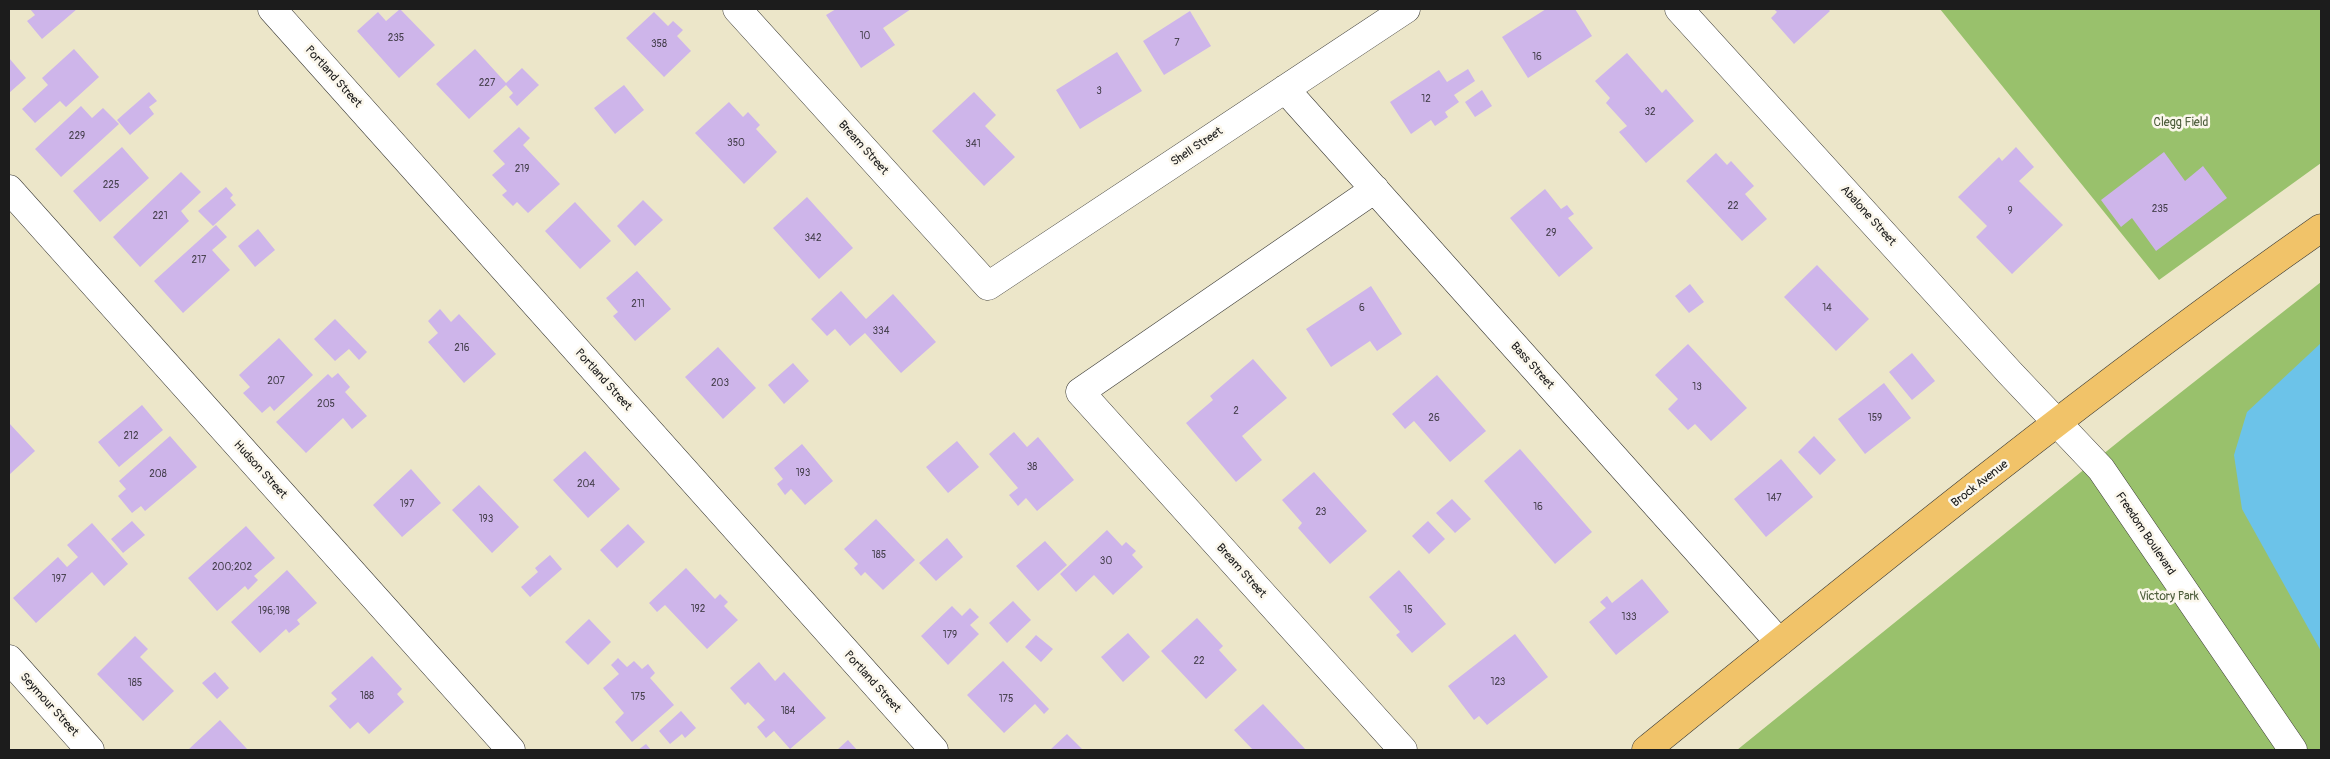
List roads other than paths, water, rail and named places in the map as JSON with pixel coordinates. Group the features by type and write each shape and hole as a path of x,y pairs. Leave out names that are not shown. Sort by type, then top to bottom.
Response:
{"main road":[{"name":"Brock Avenue","path":"1646,750 1779,642 2058,422 2321,228"}],"street":[{"name":"Portland Street","path":"272,9 934,750"},
{"name":"Bream Street","path":"737,9 988,286"},
{"name":"Shell Street","path":"988,286 1406,9"},
{"name":"Abalone Street","path":"1679,9 2010,373 2058,422"},
{"name":"Bass Street","path":"1285,89 1779,642"},
{"name":"Hudson Street","path":"9,189 511,750"},
{"name":"Bream Street","path":"1375,189 1080,392 1403,750"},
{"name":"Freedom Boulevard","path":"2058,422 2101,469 2293,750"},
{"name":"Seymour Street","path":"9,659 90,750"}],"water":[{"path":"2321,343 2321,651 2242,509 2234,455 2247,412"}],"park label":[{"name":"Clegg Field","path":"2181,123"},
{"name":"Victory Park","path":"2169,597"}]}
